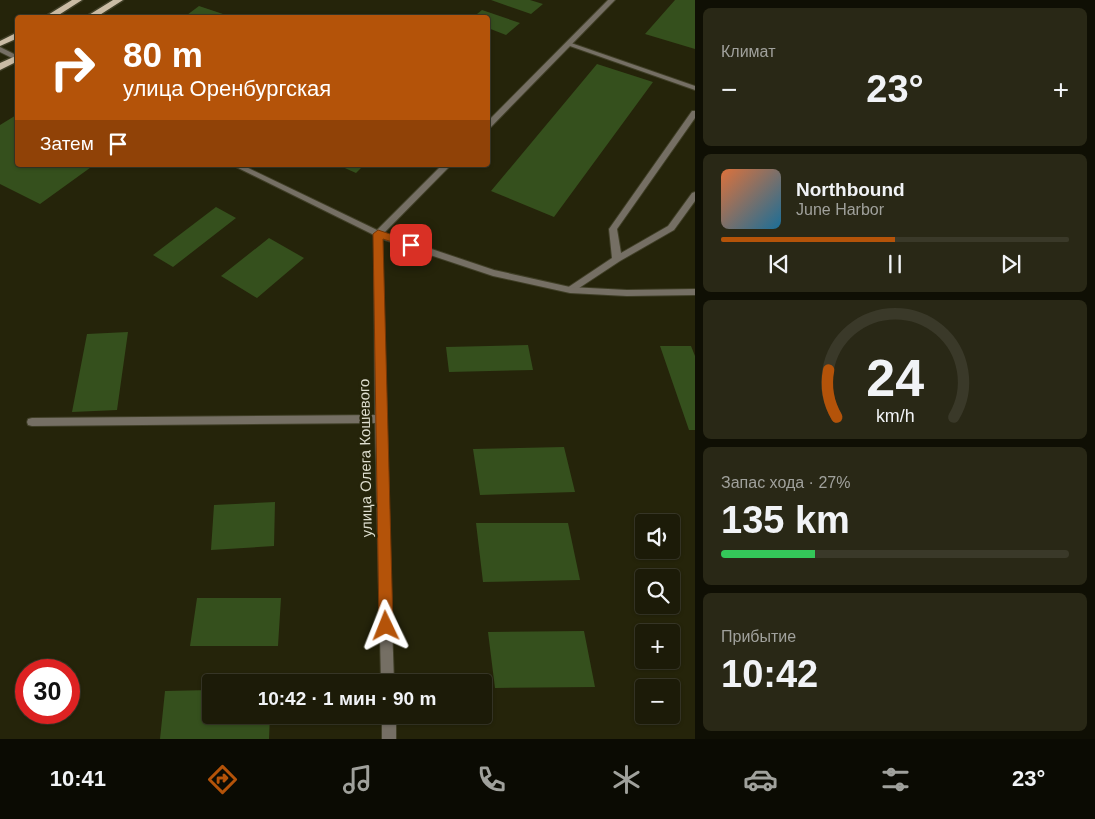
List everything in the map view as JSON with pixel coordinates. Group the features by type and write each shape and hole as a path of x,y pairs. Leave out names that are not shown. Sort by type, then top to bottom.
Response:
{"main road":[{"path":"52,15 78,0"},
{"path":"93,15 119,0"},
{"path":"0,44 15,36"},
{"path":"0,67 15,59"}],"street":[{"path":"490,123 612,0"},
{"path":"569,44 694,87"},
{"path":"0,49 15,57"},
{"path":"616,259 613,229 695,113"},
{"path":"240,167 378,234 493,273 570,290 627,293 695,292"},
{"path":"378,234 445,167"},
{"path":"570,290 616,259 671,228 695,195"},
{"name":"улица Олега Кошевого","path":"378,234 380,419 388,674"},
{"path":"32,422 380,419"},
{"path":"389,724 389,739"}],"building":[{"path":"491,0 530,0 543,4 531,14"},
{"path":"675,0 695,0 695,49 645,34"},
{"path":"199,6 226,15 187,15"},
{"path":"482,10 520,23 506,35 490,29 490,15 476,15"},
{"path":"597,64 653,82 554,217 491,191"},
{"path":"15,116 15,167 91,167 40,204 0,184 0,125"},
{"path":"342,167 362,167 356,173"},
{"path":"216,207 236,218 173,267 153,255"},
{"path":"269,238 304,258 257,298 221,276"},
{"path":"128,332 117,410 72,412 87,334"},
{"path":"528,345 533,370 449,372 446,347"},
{"path":"660,346 691,346 695,356 695,430 689,430"},
{"path":"564,447 575,492 480,495 473,449"},
{"path":"275,502 274,546 211,550 214,505"},
{"path":"476,523 568,523 580,580 483,582"},
{"path":"197,598 281,598 278,646 190,646"},
{"path":"584,631 595,687 495,688 488,632"},
{"path":"202,690 202,724 270,724 269,739 160,739 165,691"}],"route":[{"path":"386,626 380,419 378,234 411,245"}]}
